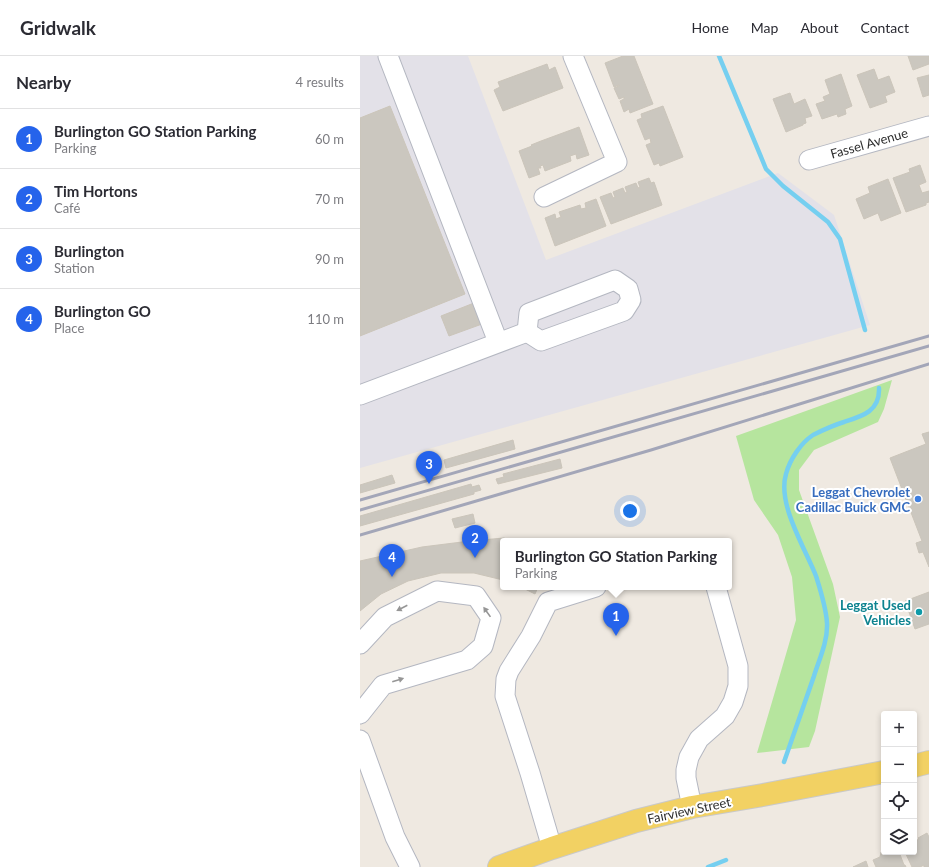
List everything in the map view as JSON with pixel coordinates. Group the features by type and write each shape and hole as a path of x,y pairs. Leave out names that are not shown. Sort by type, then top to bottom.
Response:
{"main road":[{"path":"917,765 929,762"},
{"name":"Fairview Street","path":"499,867 636,821 692,807 763,796 881,773"}],"street":[{"path":"388,56 498,342"},
{"path":"544,197 617,162 573,56"},
{"name":"Fassel Avenue","path":"809,160 929,126"},
{"path":"616,280 628,289 631,300 624,311 541,341 527,332 528,313 616,280"},
{"path":"360,395 527,332"},
{"path":"552,848 528,766 505,696 506,679 509,671 531,636 548,602 586,590"},
{"path":"692,807 686,778 689,757 699,739 718,723 729,710 736,696 738,686 738,666 717,590"},
{"path":"360,644 385,617 437,591 476,596 491,618 483,646 467,660 383,685 360,714"},
{"path":"360,740 395,837 410,867"}],"shaded area":[{"path":"360,56 468,56 546,260 778,173 834,215 870,325 360,468"}],"green space":[{"path":"892,380 884,409 878,422 814,450 799,470 799,490 833,584 840,617 815,731 809,747 757,753 796,620 792,577 778,535 754,500 736,436"}],"building":[{"path":"623,56 634,56 653,104 630,113 629,109 624,112 620,101 624,99 624,97 619,99 614,88 619,85 614,87 605,63"},
{"path":"908,56 929,56 929,64 913,70"},
{"path":"547,64 549,70 555,67 563,88 503,111 494,90 500,87 498,82"},
{"path":"874,69 878,80 889,76 895,92 885,96 887,102 870,108 857,75"},
{"path":"841,74 852,106 845,109 846,114 838,117 837,114 822,119 816,104 825,101 823,97 830,94 825,80"},
{"path":"929,75 929,95 923,97 917,78"},
{"path":"790,93 794,104 805,99 812,116 805,118 806,123 803,125 786,132 773,99"},
{"path":"390,106 465,294 360,336 360,118"},
{"path":"663,106 683,157 660,166 659,163 654,165 646,145 651,143 650,138 645,140 637,120 642,118 641,114"},
{"path":"579,127 589,155 577,159 576,154 570,156 571,161 545,171 543,165 540,166 541,168 538,168 540,174 529,178 519,151"},
{"path":"920,165 926,182 919,185 922,193 929,191 929,202 926,203 926,205 906,212 893,178 910,172 909,169"},
{"path":"649,178 651,183 654,182 662,205 611,224 600,197 611,193 613,198 615,197 613,192 623,188 625,193 627,192 625,187 636,183 638,188 640,187 638,182"},
{"path":"888,179 901,213 881,221 878,213 864,219 856,199 870,193 868,187"},
{"path":"596,199 606,226 555,246 545,218 555,214 556,219 561,217 559,212 580,205 581,209 586,208 585,203"},
{"path":"474,303 482,324 449,336 441,316"},
{"name":"Leggat Chevrolet Cadillac Buick GMC","path":"929,432 929,567 923,552 919,553 916,543 922,541 890,458 926,444 922,434"},
{"path":"513,440 515,449 446,468 444,460"},
{"path":"560,459 562,468 498,484 496,479 504,477 503,474"},
{"path":"392,475 395,483 360,493 360,485"},
{"path":"471,484 472,487 479,485 481,490 474,492 474,494 360,526 360,516"},
{"path":"473,514 475,523 455,528 452,519"},
{"path":"500,538 500,579 474,573 441,573 408,581 381,594 360,611 360,561 422,547"},
{"path":"527,590 537,590 535,594"},
{"name":"Leggat Used Vehicles","path":"929,592 929,624 915,629 905,601"},
{"path":"927,833 929,837 929,867 924,867 924,865 920,867 912,867 906,855 917,855 918,838"},
{"path":"881,852 881,855 900,855 906,867 876,867 873,860 880,857"},
{"path":"866,861 868,867 853,867"}],"waterway":[{"path":"719,56 766,169 783,186 828,222 840,239 865,330"},
{"path":"784,762 823,650 827,630 824,605 816,576 799,539 785,499 784,486 786,474 793,457 809,438 825,429 864,415 877,402 879,388"},
{"path":"708,867 726,860"}],"railway":[{"path":"360,500 929,336"},
{"path":"360,510 929,346"},
{"path":"360,535 651,450 929,364"}],"place":[{"name":"Burlington","path":"429,484"},
{"name":"Leggat Chevrolet Cadillac Buick GMC","path":"918,499"},
{"name":"Tim Hortons","path":"475,558"},
{"name":"Burlington GO","path":"392,577"},
{"name":"Leggat Used Vehicles","path":"919,612"},
{"name":"Burlington GO Station Parking","path":"616,636"}]}
